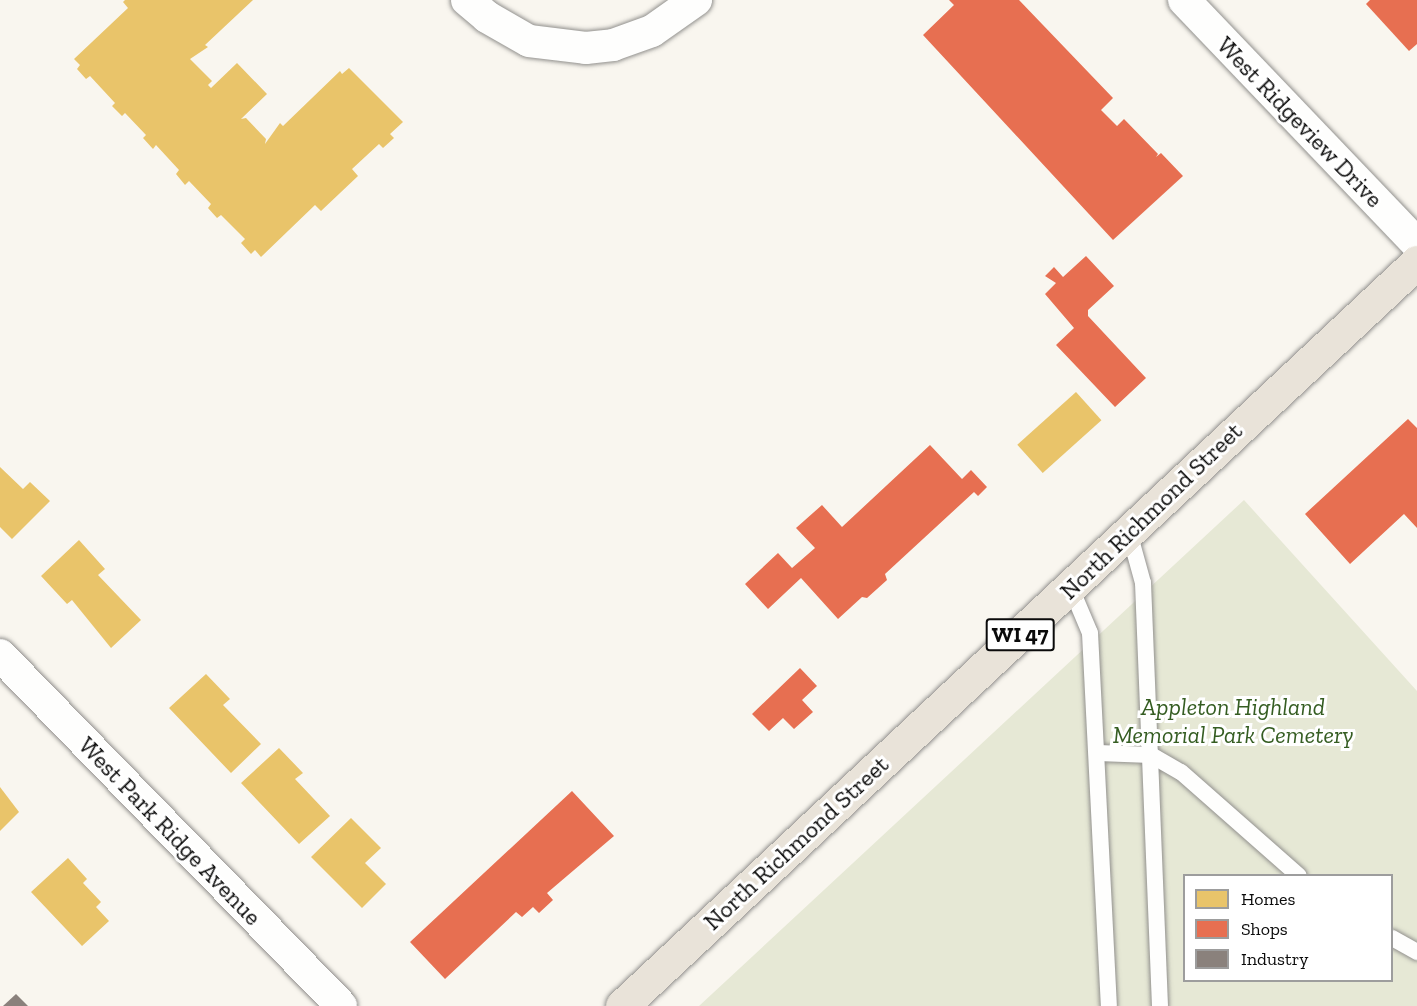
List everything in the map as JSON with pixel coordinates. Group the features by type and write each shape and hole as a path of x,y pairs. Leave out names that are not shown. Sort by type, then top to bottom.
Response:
{"main road":[{"name":"North Richmond Street","path":"622,1006 1417,262"}],"street":[{"path":"467,0 487,17 530,41 586,48 613,45 652,31 696,0"},
{"name":"West Ridgeview Drive","path":"1184,0 1417,244"},
{"name":"West Park Ridge Avenue","path":"0,655 340,1006"}],"lane":[{"path":"1129,532 1143,583 1160,1006"},
{"path":"1071,588 1090,633 1098,753 1109,1006"},
{"path":"1098,753 1151,755 1181,772 1297,874"},
{"path":"1393,939 1417,952"}],"green space":[{"name":"Appleton Highland Memorial Park Cemetery","path":"1244,500 1417,691 1417,1006 699,1006"}],"building: Homes":[{"path":"125,0 253,0 205,45 208,47 190,59 212,81 208,85 211,88 237,63 267,94 241,119 246,118 266,139 265,144 280,123 283,126 340,71 342,74 349,68 403,122 390,134 394,138 383,148 379,144 352,169 358,176 321,211 315,205 261,257 255,250 251,254 241,243 245,239 221,215 217,218 208,208 211,204 189,181 185,185 176,174 179,170 156,145 153,149 143,138 146,135 125,113 122,116 112,106 115,103 90,76 86,79 77,69 80,65 74,59 128,8 123,2"},
{"path":"1076,392 1101,420 1043,473 1017,445"},
{"path":"0,467 23,489 30,482 50,501 12,539 0,527"},
{"path":"79,540 105,569 98,575 141,620 111,648 72,600 67,604 41,576"},
{"path":"206,674 230,699 223,705 261,744 231,773 169,708"},
{"path":"279,748 303,773 295,779 330,816 299,844 241,783"},
{"path":"0,787 19,812 0,831"},
{"path":"351,818 381,848 365,863 386,884 362,908 311,857"},
{"path":"68,858 87,879 83,883 101,902 96,907 109,921 82,946 31,892"}],"building: Shops":[{"path":"949,0 1019,0 1113,98 1101,110 1117,126 1124,119 1158,154 1156,157 1161,153 1183,176 1113,240 923,35 954,5"},
{"path":"1370,0 1417,0 1417,44 1409,51 1366,4"},
{"path":"1086,256 1114,286 1088,310 1088,316 1146,378 1115,407 1056,345 1074,328 1045,294 1056,283 1045,276 1054,267 1063,277"},
{"path":"1408,419 1417,428 1417,528 1404,514 1350,564 1305,514"},
{"path":"930,445 962,479 971,470 987,487 978,496 974,492 885,574 887,580 867,598 862,597 838,619 801,578 768,609 745,584 778,553 792,568 815,548 796,528 822,505 842,527"},
{"path":"800,668 817,686 802,700 813,712 794,729 783,718 769,731 752,714"},
{"path":"572,791 614,836 547,893 553,900 539,913 533,907 522,917 516,912 445,979 410,942"}],"building: Industry":[{"path":"16,994 28,1006 3,1006"}]}
